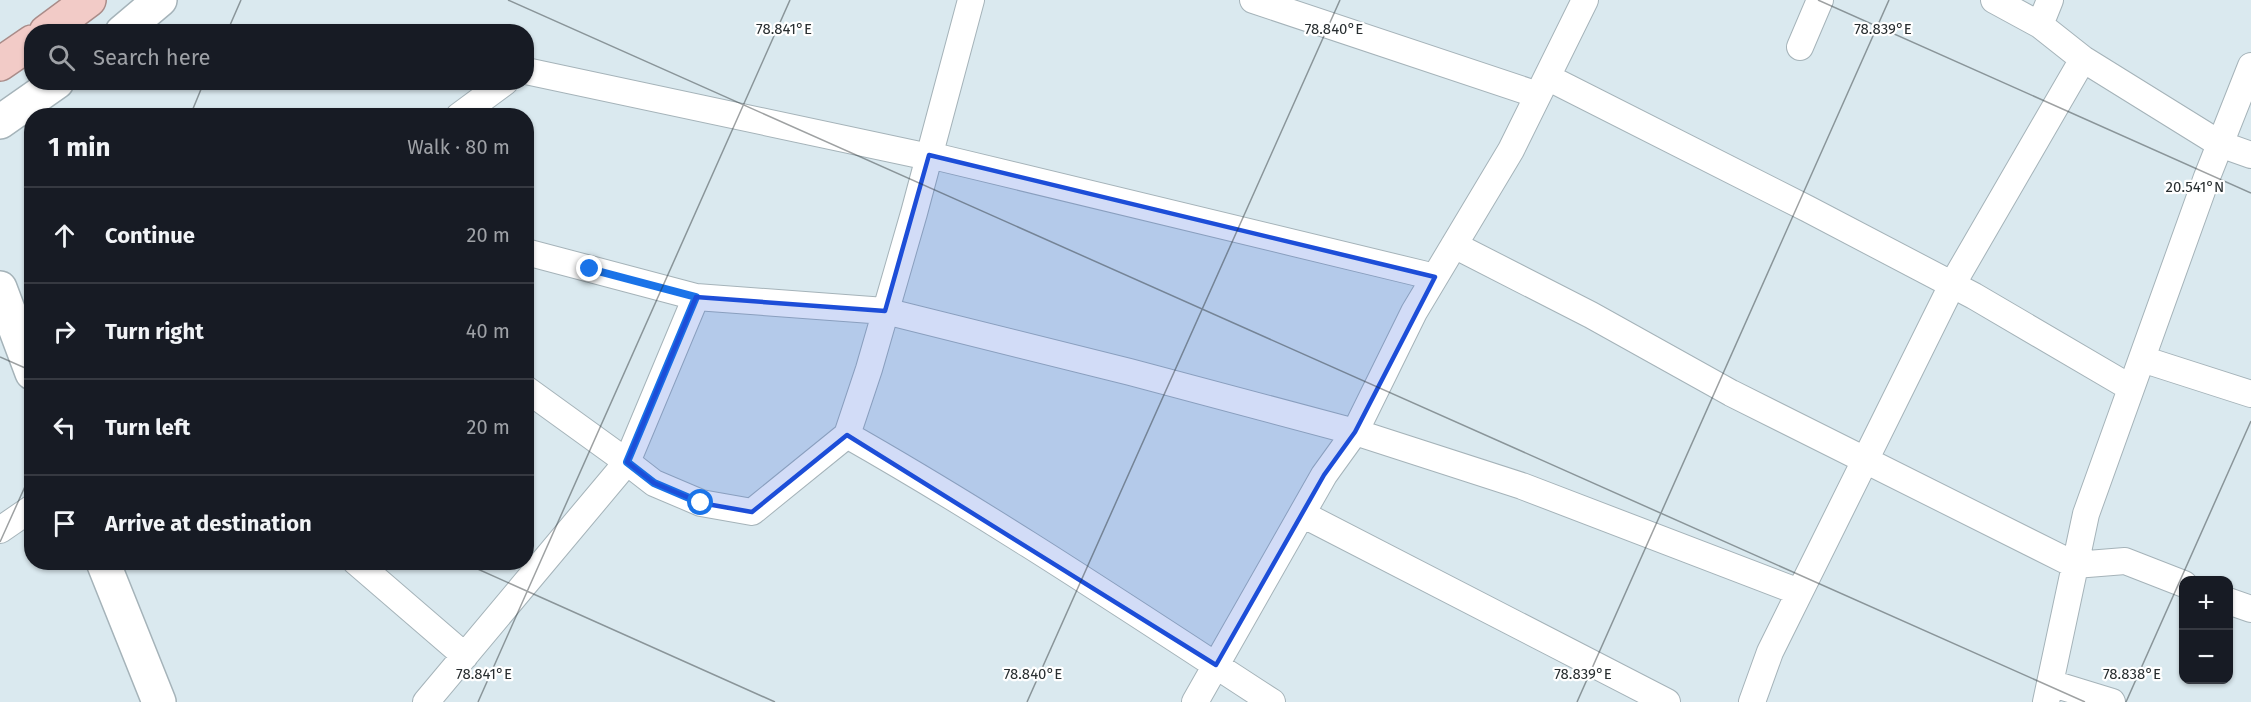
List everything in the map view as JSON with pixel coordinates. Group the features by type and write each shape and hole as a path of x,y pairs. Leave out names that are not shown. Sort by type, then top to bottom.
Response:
{"highway":[{"path":"57,24 89,0"},
{"path":"0,64 24,48"}],"street":[{"path":"132,24 160,0"},
{"path":"534,395 654,483 701,503 752,512 847,435 885,311 971,0"},
{"path":"1253,0 1543,86 1808,209 1952,285 2131,388"},
{"path":"1195,702 1324,474 1355,432 1414,312 1511,150 1585,0"},
{"path":"1800,47 1820,0"},
{"path":"1994,0 2040,24 2083,58 2220,144 2251,155"},
{"path":"2040,24 2050,0"},
{"path":"1752,702 1770,652 1952,285 2083,58"},
{"path":"2112,702 2048,692 2075,564 2086,514 2220,144 2251,66"},
{"path":"534,73 929,156 1435,277"},
{"path":"0,122 46,90"},
{"path":"470,108 494,90"},
{"path":"1454,245 1591,315 1731,393 2075,564 2125,561 2179,582"},
{"path":"534,254 696,297 885,311 1130,372 1355,432 1522,486 1799,592"},
{"path":"0,288 24,352"},
{"path":"426,702 627,462 696,297"},
{"path":"2142,359 2251,394"},
{"path":"847,435 1152,622 1272,702"},
{"path":"0,530 24,514"},
{"path":"1302,514 1667,702"},
{"path":"106,570 159,702"},
{"path":"365,570 465,656"},
{"path":"2233,602 2251,609"}],"highlighted area":[{"path":"929,155 1435,277 1355,432 1324,475 1216,665 847,435 752,512 701,503 654,483 627,462 696,297 885,311"}],"route":[{"path":"590,269 696,297 627,462 654,483 701,503"}]}
